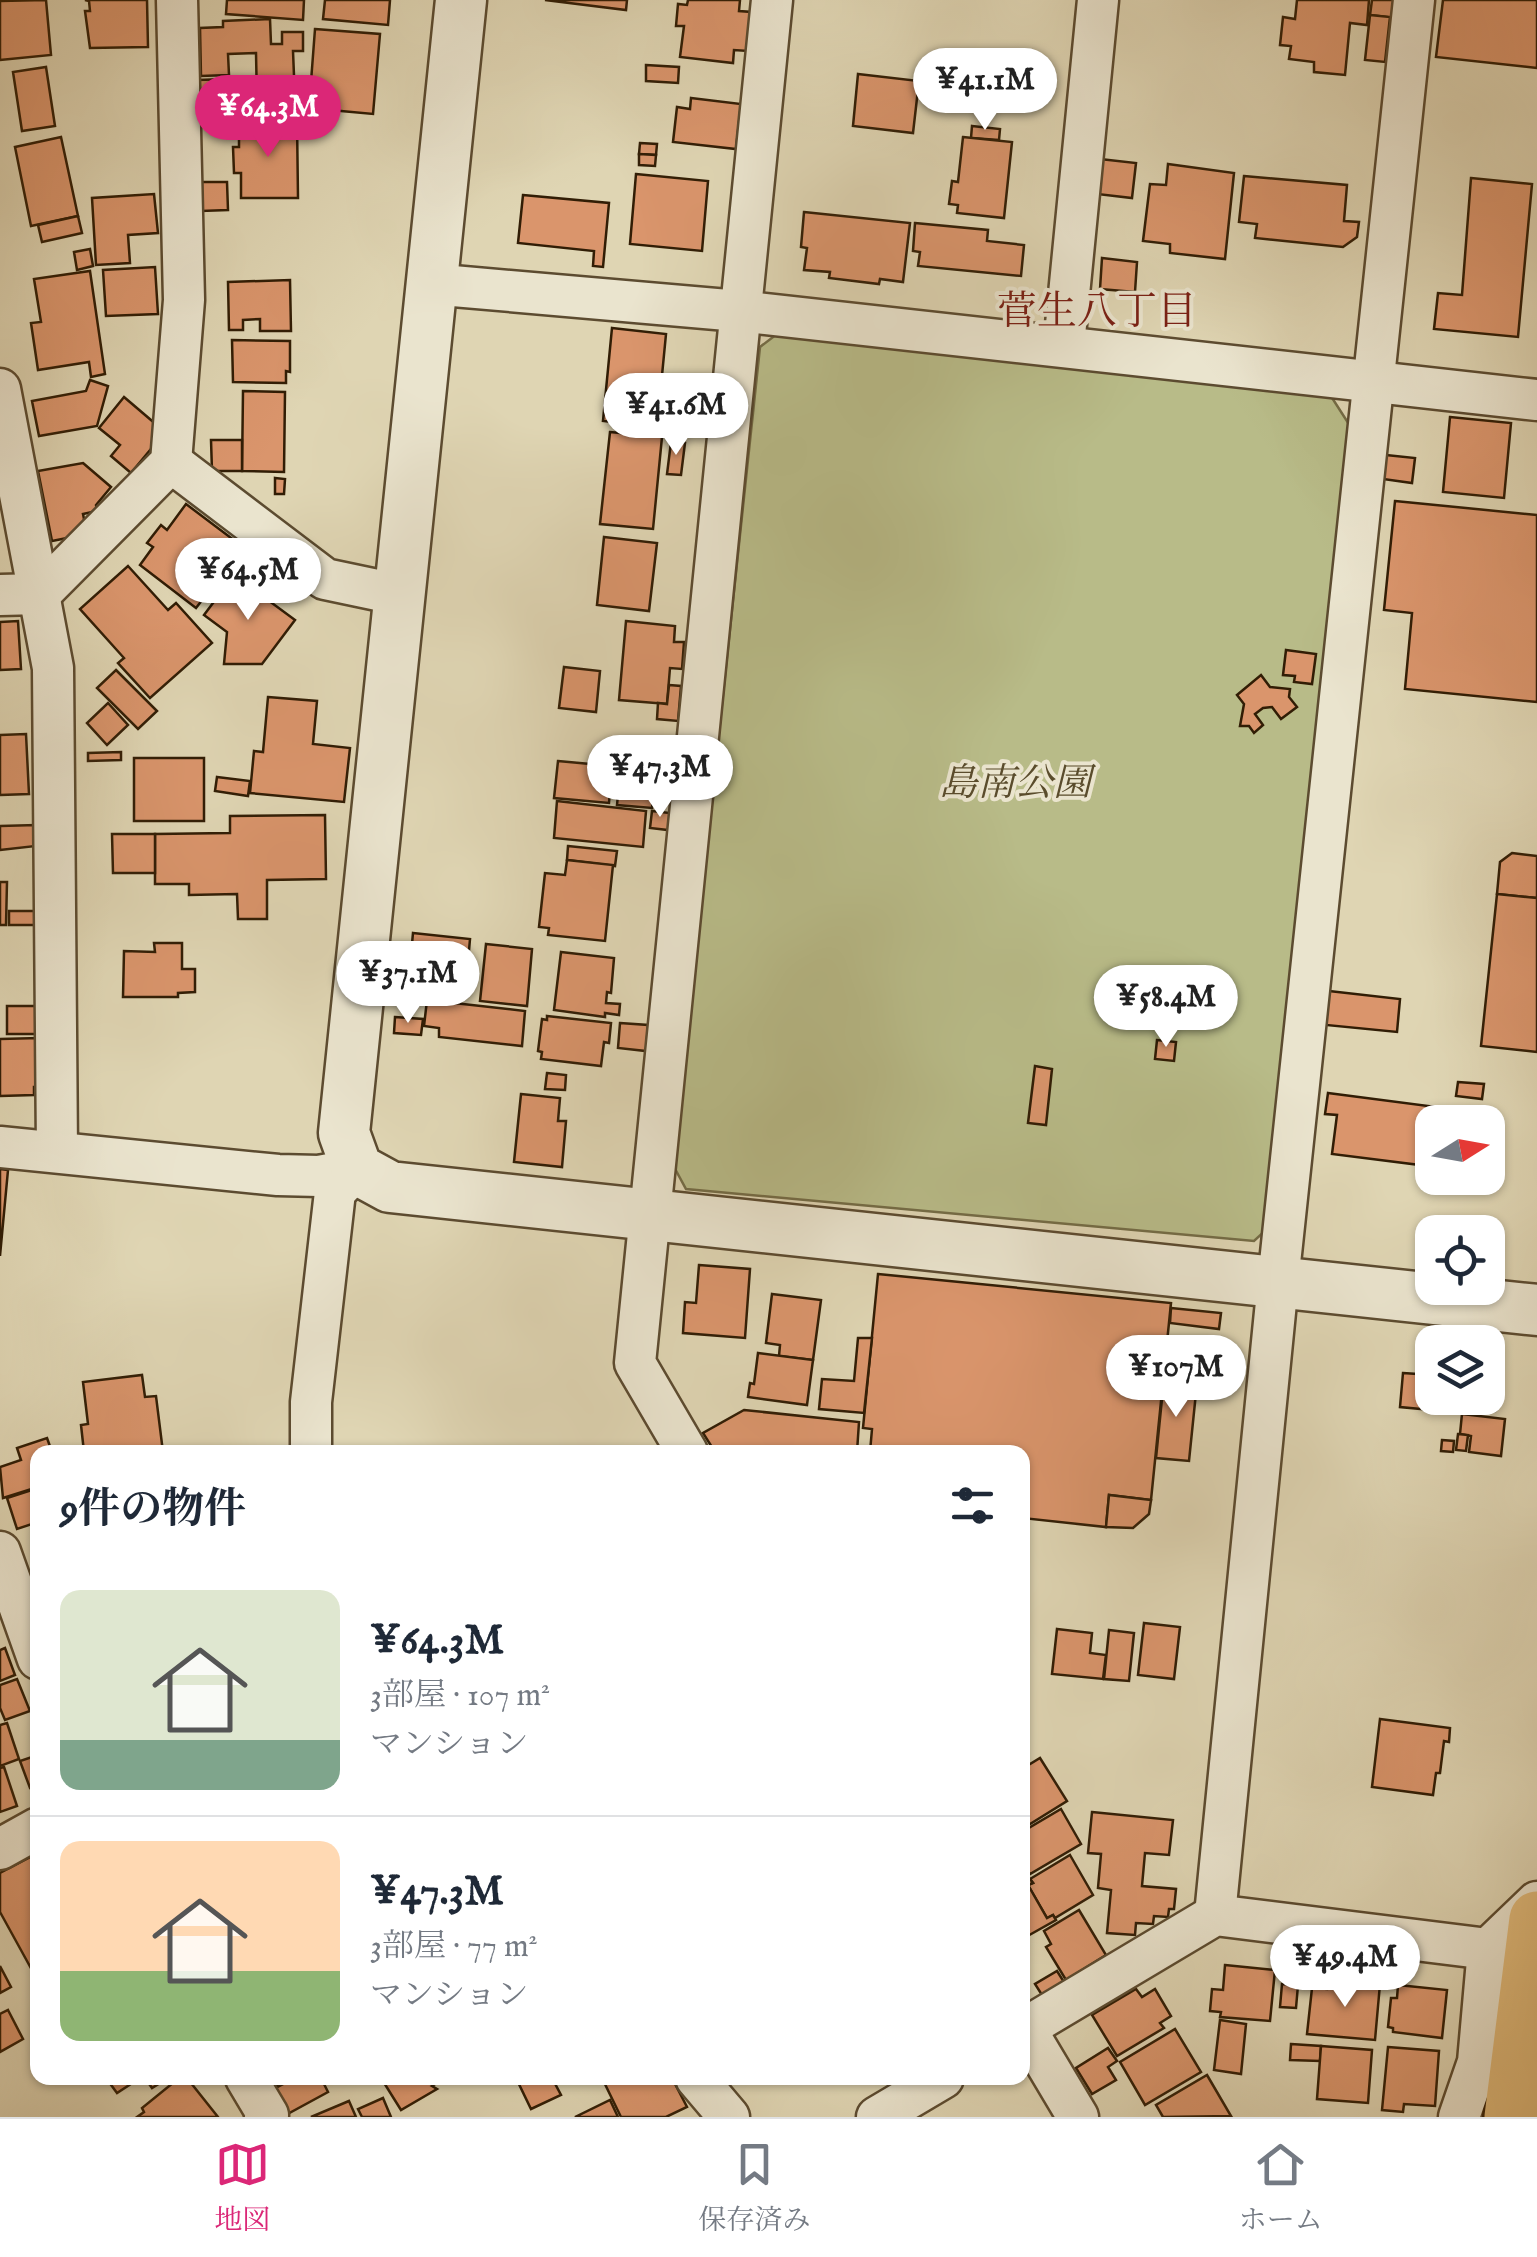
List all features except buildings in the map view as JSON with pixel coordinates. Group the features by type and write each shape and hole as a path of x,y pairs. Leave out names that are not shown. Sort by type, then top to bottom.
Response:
{"main road":[{"path":"1494,2115 1537,1920"}],"street":[{"path":"0,595 40,594 170,462 184,300 176,0"},
{"path":"357,1170 344,1133 461,0"},
{"path":"683,1445 634,1363 652,1216 772,0"},
{"path":"1064,346 1098,0"},
{"path":"1215,1915 1414,0"},
{"path":"430,284 739,311 1537,400"},
{"path":"0,389 54,668 57,1152"},
{"path":"170,462 325,579 401,595"},
{"path":"0,1147 278,1175 319,1176 357,1170 390,1187 1537,1310"},
{"path":"311,1445 311,1402 335,1192 357,1170"},
{"path":"0,1552 30,1636"},
{"path":"0,1849 30,1832"},
{"path":"1494,2115 1478,2062 1488,1949 1537,1902"},
{"path":"1030,2023 1215,1915 1488,1949"},
{"path":"1030,2037 1078,2117"},
{"path":"250,2085 268,2115 265,2117"},
{"path":"702,2085 729,2117"},
{"path":"876,2117 931,2085"}],"green space":[{"name":"島南公園","path":"777,334 1327,390 1354,432 1266,1230 1254,1241 686,1189 673,1165 760,347"}],"district":[{"name":"菅生八丁目","path":"1097,310"}]}
